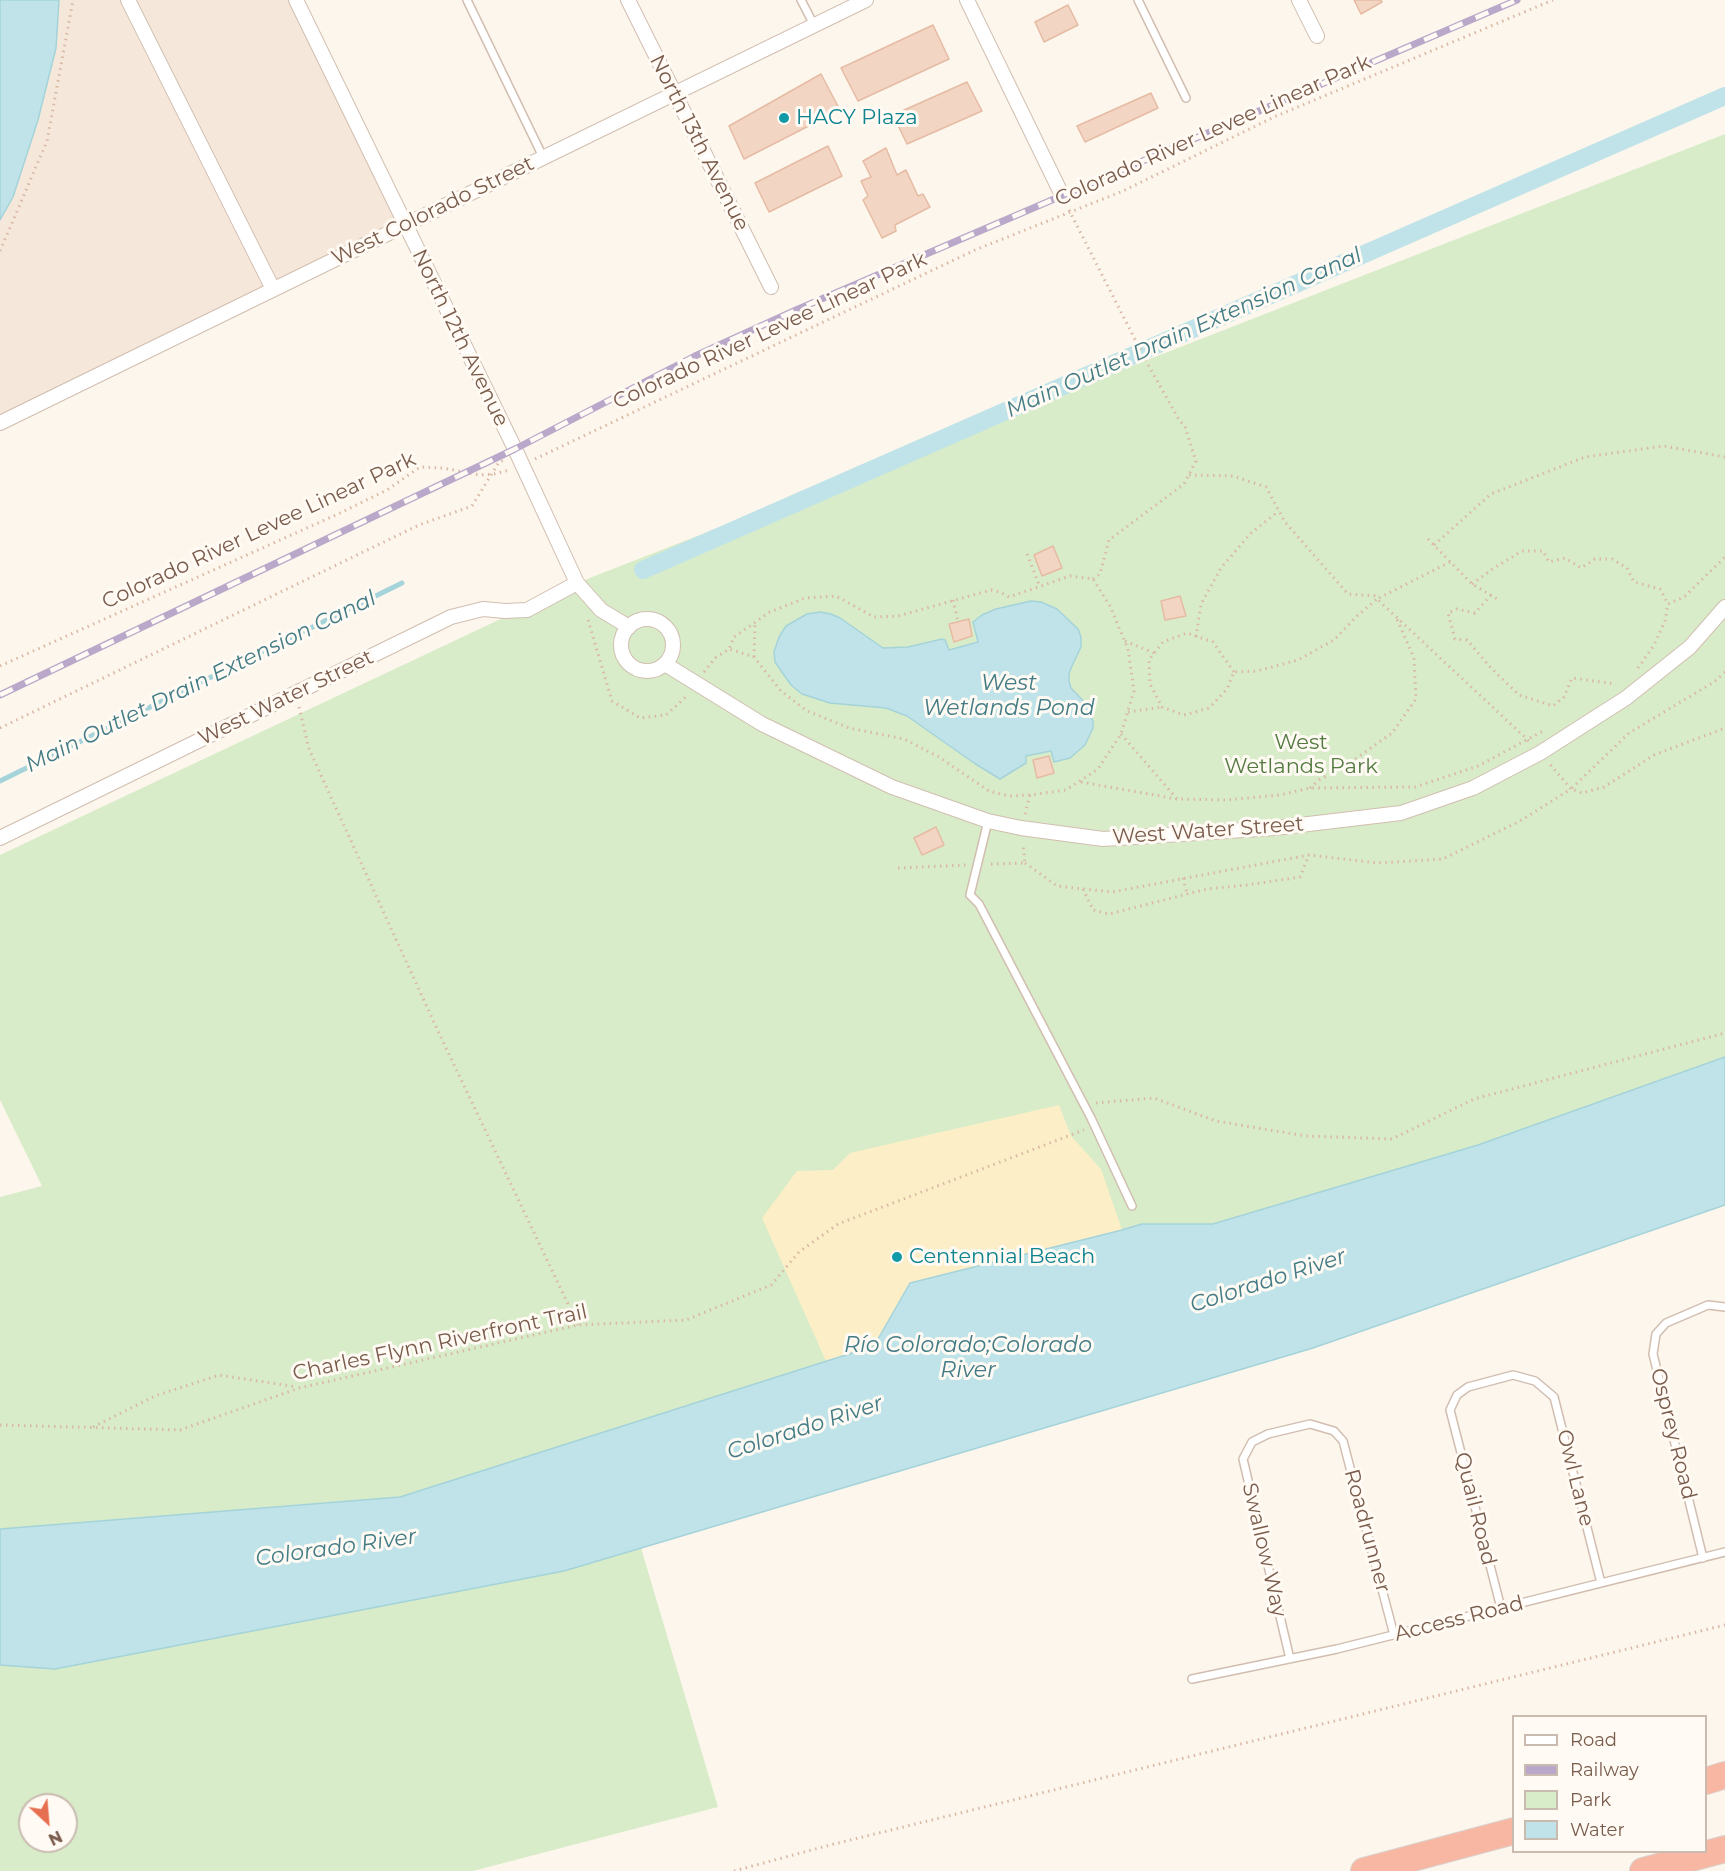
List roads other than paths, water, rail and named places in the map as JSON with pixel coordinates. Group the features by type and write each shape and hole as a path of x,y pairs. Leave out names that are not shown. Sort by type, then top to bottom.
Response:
{"highway":[{"path":"1707,1780 1725,1775"},
{"path":"1364,1871 1512,1833"},
{"path":"1643,1871 1725,1849"}],"street":[{"path":"128,0 273,289"},
{"name":"North 12th Avenue","path":"296,0 519,459 572,586 601,610 629,627"},
{"name":"North 13th Avenue","path":"628,0 771,287"},
{"name":"West Colorado Street","path":"0,423 866,0"},
{"path":"967,0 1062,195"},
{"path":"1299,0 1317,36"},
{"name":"West Water Street","path":"0,838 451,617 483,609 526,610 572,586"},
{"name":"West Water Street","path":"665,664 762,724 892,787 988,821 1021,828 1103,839 1275,828 1401,813 1473,788 1540,753 1626,698 1690,647 1725,607"},
{"path":"644,619 661,623 667,628 673,643 673,651 665,664 649,671 640,670 626,660 621,643 629,627 644,619"}],"lane":[{"path":"466,0 543,157"},
{"path":"801,0 814,25"},
{"path":"1138,0 1186,98"},
{"path":"988,821 970,895 979,904 1095,1125 1132,1206"},
{"name":"Osprey Road","path":"1703,1558 1653,1354 1656,1334 1666,1323 1708,1305 1725,1307"},
{"name":"Quail Road","path":"1501,1608 1450,1410 1457,1395 1468,1387 1514,1375 1535,1381"},
{"name":"Owl Lane","path":"1535,1381 1554,1397 1601,1583"},
{"name":"Roadrunner","path":"1252,1442 1268,1434 1310,1424 1334,1431 1343,1441 1394,1635"},
{"name":"Swallow Way","path":"1252,1442 1242,1459 1290,1659"},
{"name":"Access Road","path":"1192,1679 1394,1635 1725,1552"}],"water":[{"path":"0,0 59,0 56,48 38,120 13,197 0,220"},
{"name":"West Wetlands Pond","path":"1031,601 1041,602 1057,609 1078,629 1081,647 1071,668 1069,681 1071,688 1089,707 1093,728 1085,745 1070,758 1054,762 1051,751 1026,756 1026,763 1000,779 907,716 886,708 830,703 802,694 791,685 775,662 774,652 786,626 807,614 820,612 840,618 883,648 908,647 942,639 945,640 949,650 978,642 973,622 982,615 996,609"},
{"name":"Río Colorado;Colorado River","path":"1725,1057 1725,1205 1313,1348 564,1571 55,1669 0,1665 0,1529 400,1497 874,1346 910,1283 1142,1224 1213,1224 1478,1145"}],"waterway":[{"name":"Main Outlet Drain Extension Canal","path":"643,570 1725,96"},
{"name":"Main Outlet Drain Extension Canal","path":"0,781 402,583"}],"railway":[{"path":"0,695 515,449 695,356 796,310 1517,0"}],"place":[{"name":"HACY Plaza","path":"784,118"},
{"name":"Centennial Beach","path":"897,1257"}],"park label":[{"name":"West Wetlands Park","path":"1301,755"}],"water label":[{"name":"Colorado River","path":"1268,1281"},
{"name":"Colorado River","path":"805,1428"},
{"name":"Colorado River","path":"336,1548"}]}
